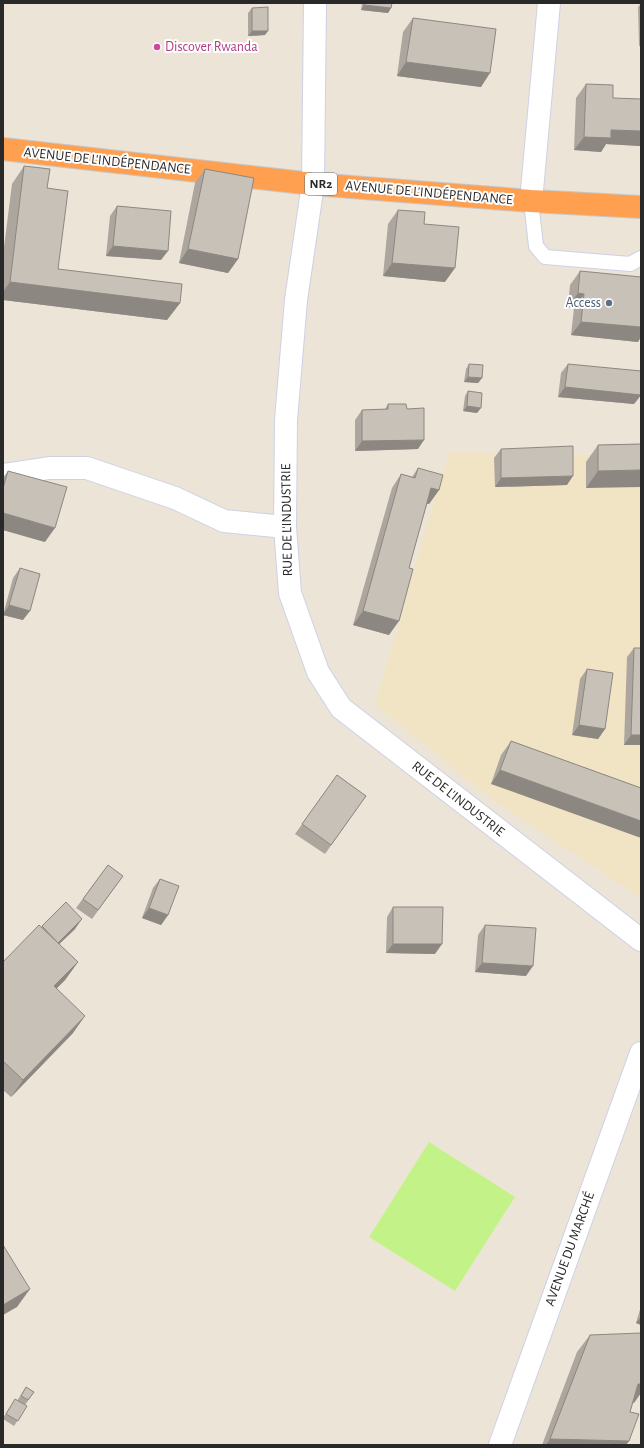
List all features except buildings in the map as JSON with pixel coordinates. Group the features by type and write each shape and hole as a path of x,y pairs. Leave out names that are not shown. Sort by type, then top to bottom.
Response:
{"highway":[{"name":"AVENUE DE L'INDÉPENDANCE","path":"3,150 313,184 531,201 641,207"}],"street":[{"name":"RUE DE L'INDUSTRIE","path":"315,3 313,184 296,300 286,420 285,527 290,593 318,672 341,708 641,940"},
{"path":"531,201 549,3"},
{"path":"3,475 49,468 87,468 175,498 224,521 285,527"},
{"name":"AVENUE DU MARCHÉ","path":"500,1445 641,1053"}],"lane":[{"path":"531,201 536,246 544,257 630,264 641,258"}],"shaded area":[{"path":"450,452 641,455 641,898 494,801 375,705 439,483"}],"green space":[{"path":"429,1142 515,1197 455,1291 369,1237"}],"place":[{"name":"Discover Rwanda","path":"157,47"},
{"name":"Access","path":"609,303"}]}
